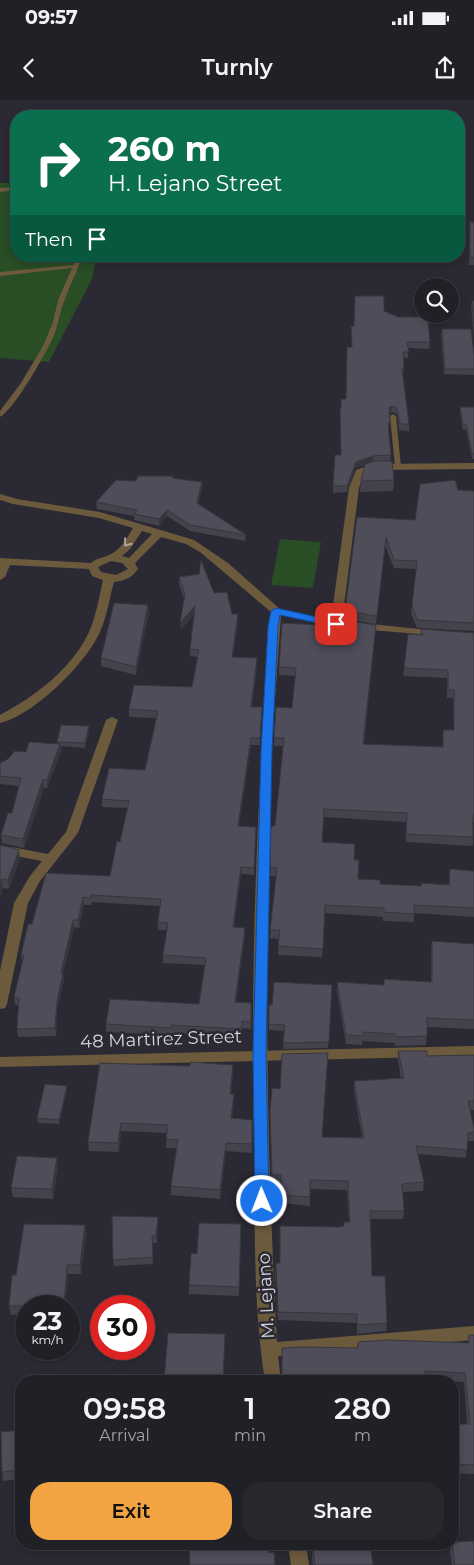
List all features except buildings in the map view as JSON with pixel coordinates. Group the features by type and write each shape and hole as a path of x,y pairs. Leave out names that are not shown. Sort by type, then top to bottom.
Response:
{"street":[{"path":"336,624 356,478 359,472 366,469 398,467 474,466"},
{"path":"0,497 16,502 100,515 190,542 204,550 276,611 336,624 446,634"},
{"path":"112,558 126,547 140,526"},
{"path":"130,563 159,532"},
{"path":"0,576 3,561 93,566 101,561 112,558 123,559 130,563 133,569 127,576 109,579 96,574 93,566"},
{"path":"0,720 19,711 62,677 94,634 109,579"},
{"name":"M. Lejano","path":"272,1375 269,1350 263,1237 259,1055 266,751 273,627 276,611"},
{"path":"0,1004 5,952 21,903 29,888 72,833 112,720"},
{"path":"0,849 52,859"},
{"name":"48 Martirez Street","path":"0,1062 474,1051"},
{"path":"269,1350 474,1333"},
{"path":"298,1550 300,1565"}],"lane":[{"path":"0,415 14,398 39,357 56,321 59,306 78,262"},
{"path":"0,274 77,266"},
{"path":"393,416 398,467"}],"green space":[{"path":"0,183 10,183 10,262 95,262 92,279 49,362 0,358"},
{"path":"280,539 321,542 313,588 271,585"}],"route":[{"path":"262,1201 259,1055 266,751 273,627 276,611 336,624"}]}
